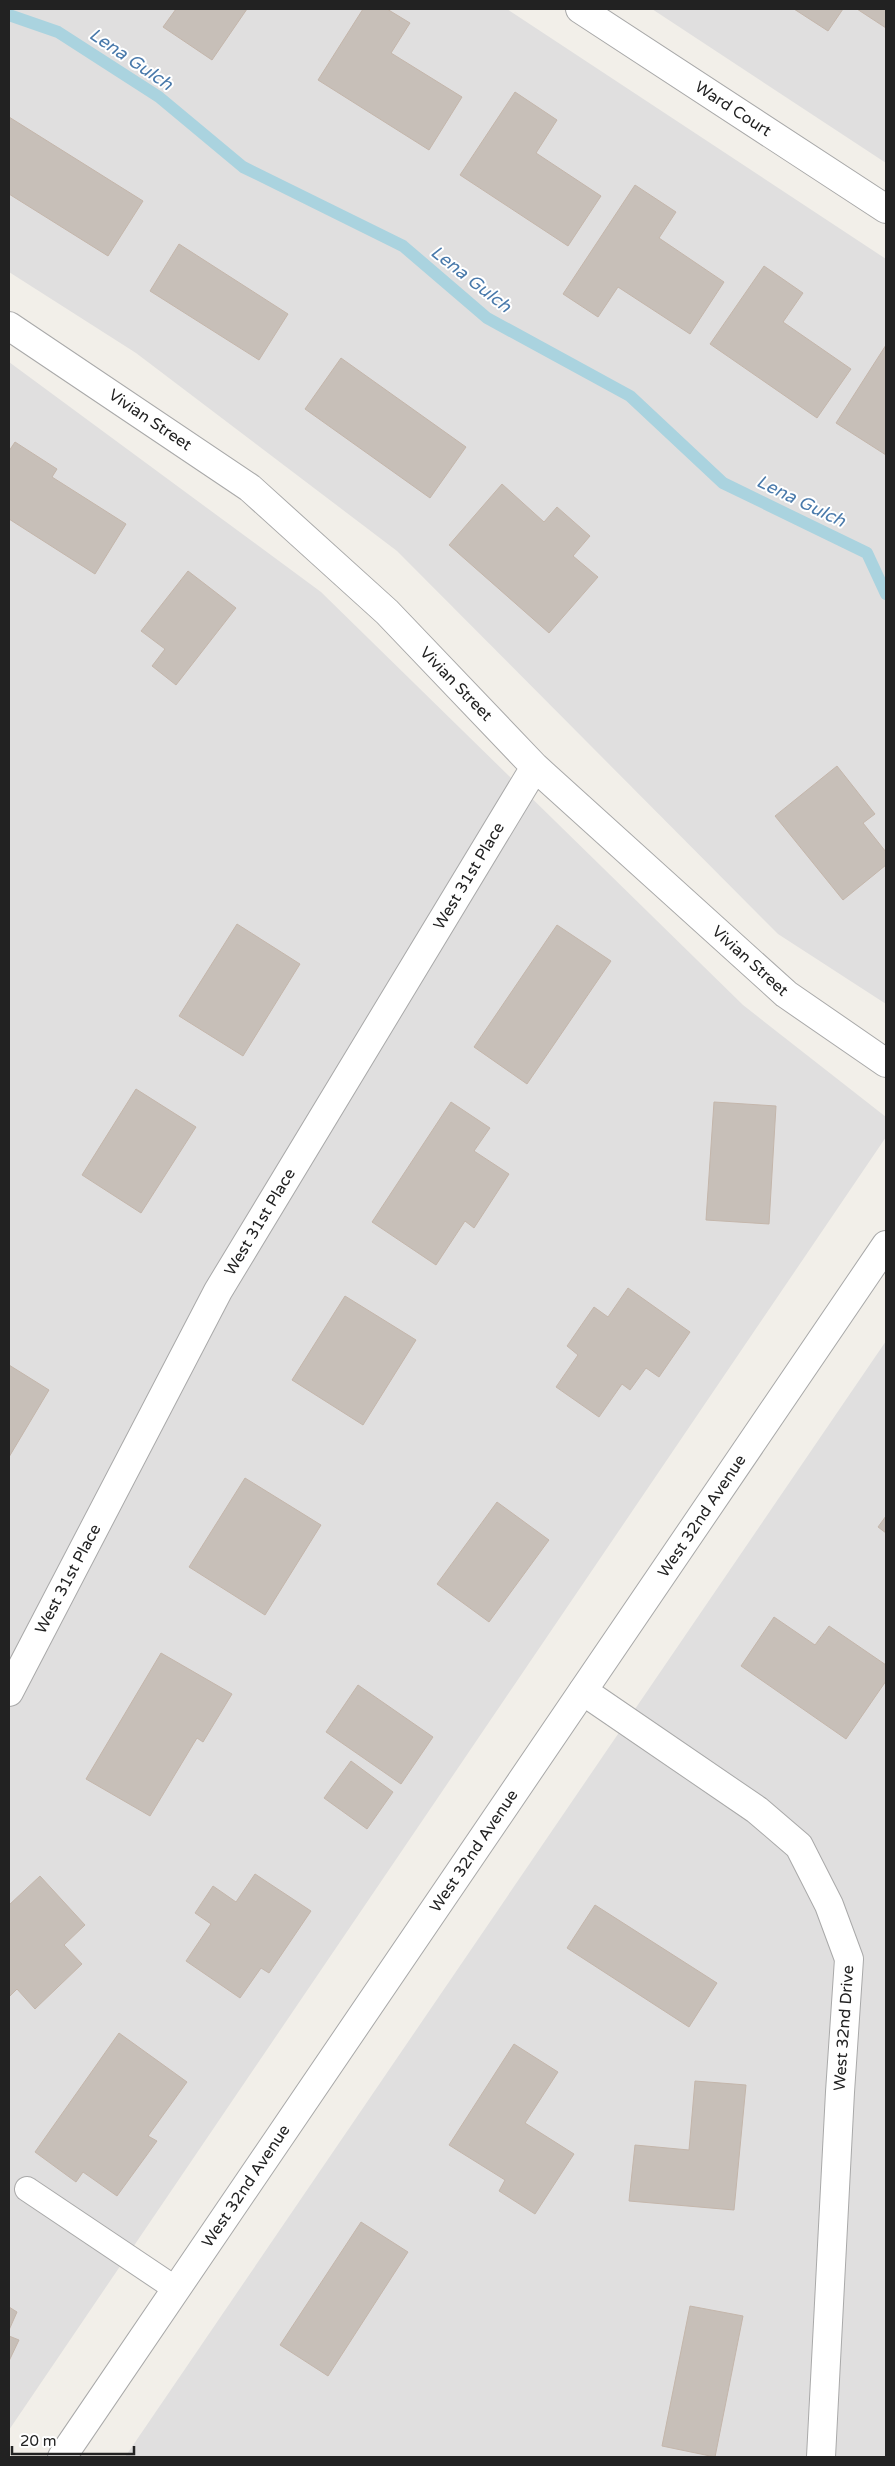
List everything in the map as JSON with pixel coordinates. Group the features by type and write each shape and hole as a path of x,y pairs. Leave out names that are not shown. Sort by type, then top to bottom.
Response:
{"street":[{"name":"Ward Court","path":"580,9 886,209"},
{"name":"Vivian Street","path":"9,326 250,488 387,612 535,767 786,994 886,1063"},
{"name":"West 31st Place","path":"9,1692 218,1291 535,767"},
{"name":"West 32nd Avenue","path":"62,2457 886,1245"},
{"name":"West 32nd Drive","path":"583,1691 757,1810 799,1846 829,1905 849,1959 840,2092 821,2457"}],"lane":[{"path":"27,2189 176,2289"}],"shaded area":[{"path":"9,9 507,9 886,259 886,1004 778,934 397,551 136,353 9,272"},
{"path":"652,9 886,9 886,163"},
{"path":"9,362 321,592 743,1005 886,1117 886,1137 9,2430"},
{"path":"886,1341 886,2457 125,2457"}],"building":[{"path":"176,9 247,9 212,60 163,27"},
{"path":"363,9 387,9 410,23 391,53 462,97 429,150 318,80"},
{"path":"794,9 843,9 828,31"},
{"path":"857,9 886,9 886,28"},
{"path":"515,92 557,120 536,153 601,196 568,246 460,175"},
{"path":"9,117 143,201 108,256 9,194"},
{"path":"635,185 676,212 659,238 724,282 690,334 618,287 598,317 563,294"},
{"path":"179,244 288,314 259,360 150,291"},
{"path":"764,266 803,293 783,322 851,369 817,418 710,344"},
{"path":"886,345 886,455 836,423"},
{"path":"341,358 466,447 430,498 305,409"},
{"path":"15,442 57,469 52,477 126,524 95,574 9,519 9,451"},
{"path":"502,484 544,522 557,507 590,536 573,556 598,577 549,633 449,545"},
{"path":"188,571 236,608 176,685 152,666 165,649 141,631"},
{"path":"837,766 875,814 863,823 886,852 886,865 843,900 775,816"},
{"path":"237,924 300,964 243,1056 179,1016"},
{"path":"557,925 611,961 527,1084 474,1047"},
{"path":"136,1089 196,1127 141,1213 82,1175"},
{"path":"451,1102 490,1128 474,1151 509,1174 474,1228 465,1221 436,1265 372,1222"},
{"path":"714,1102 776,1106 769,1224 706,1220"},
{"path":"628,1288 690,1332 659,1377 646,1368 630,1390 622,1384 599,1417 556,1387 578,1355 567,1346 594,1307 608,1317"},
{"path":"345,1296 416,1340 363,1425 292,1380"},
{"path":"9,1365 49,1390 9,1457"},
{"path":"245,1478 321,1525 265,1615 189,1567"},
{"path":"497,1502 549,1540 489,1622 437,1584"},
{"path":"886,1516 886,1533 878,1527"},
{"path":"774,1617 815,1645 829,1626 886,1665 886,1681 846,1739 741,1666"},
{"path":"161,1653 232,1694 203,1742 197,1738 150,1816 86,1779"},
{"path":"358,1685 433,1737 401,1784 326,1732"},
{"path":"351,1761 393,1792 367,1829 324,1798"},
{"path":"255,1874 311,1911 269,1973 261,1968 240,1998 186,1961 211,1924 195,1913 213,1886 236,1902"},
{"path":"40,1876 85,1925 64,1945 82,1964 35,2009 17,1989 9,1997 9,1905"},
{"path":"595,1905 717,1983 689,2027 567,1948"},
{"path":"119,2033 187,2082 148,2136 157,2141 117,2196 83,2172 76,2182 35,2152"},
{"path":"514,2044 558,2072 525,2123 574,2154 535,2214 499,2191 505,2180 449,2145"},
{"path":"695,2081 746,2085 734,2210 629,2201 635,2145 689,2150"},
{"path":"361,2222 408,2252 328,2376 280,2345"},
{"path":"690,2306 743,2316 715,2457 662,2446"},
{"path":"9,2307 17,2312 9,2330"},
{"path":"9,2336 19,2340 9,2361"}],"waterway":[{"name":"Lena Gulch","path":"9,15 58,32 159,97 243,167 403,246 487,318 630,396 723,483 867,553 886,594"}]}
